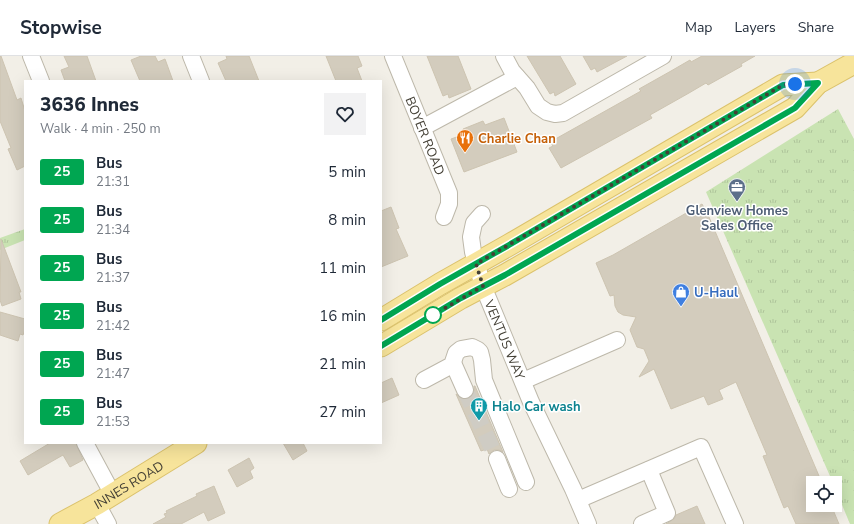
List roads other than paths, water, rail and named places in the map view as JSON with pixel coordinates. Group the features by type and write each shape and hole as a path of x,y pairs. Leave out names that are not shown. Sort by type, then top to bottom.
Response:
{"main road":[{"path":"382,345 795,108 818,83 854,63"},
{"path":"382,319 783,85 818,83"},
{"name":"INNES ROAD","path":"60,524 105,499 194,444"}],"street":[{"path":"31,56 41,80"},
{"path":"191,56 201,80"},
{"name":"BOYER ROAD","path":"393,56 448,193 448,204 444,217"},
{"path":"504,56 538,106 547,112 555,114 563,113 663,56"},
{"path":"422,128 517,77"},
{"name":"VENTUS WAY","path":"482,214 474,223 471,233 471,242 483,286 523,381 588,524"},
{"path":"523,381 617,340"},
{"path":"424,380 450,366 453,363 456,353 461,349 472,347 478,350 482,360 484,380 526,482"},
{"path":"453,363 465,390"},
{"path":"86,444 100,473 108,524"},
{"path":"578,500 702,447 735,524"},
{"path":"497,459 509,489"},
{"path":"642,524 667,513 649,470"}],"tunnel":[{"path":"465,390 497,459"}],"place":[{"name":"Charlie Chan","path":"465,153"},
{"name":"Glenview Homes Sales Office","path":"737,202"},
{"name":"U-Haul","path":"681,307"},
{"name":"Halo Car wash","path":"479,421"}]}
